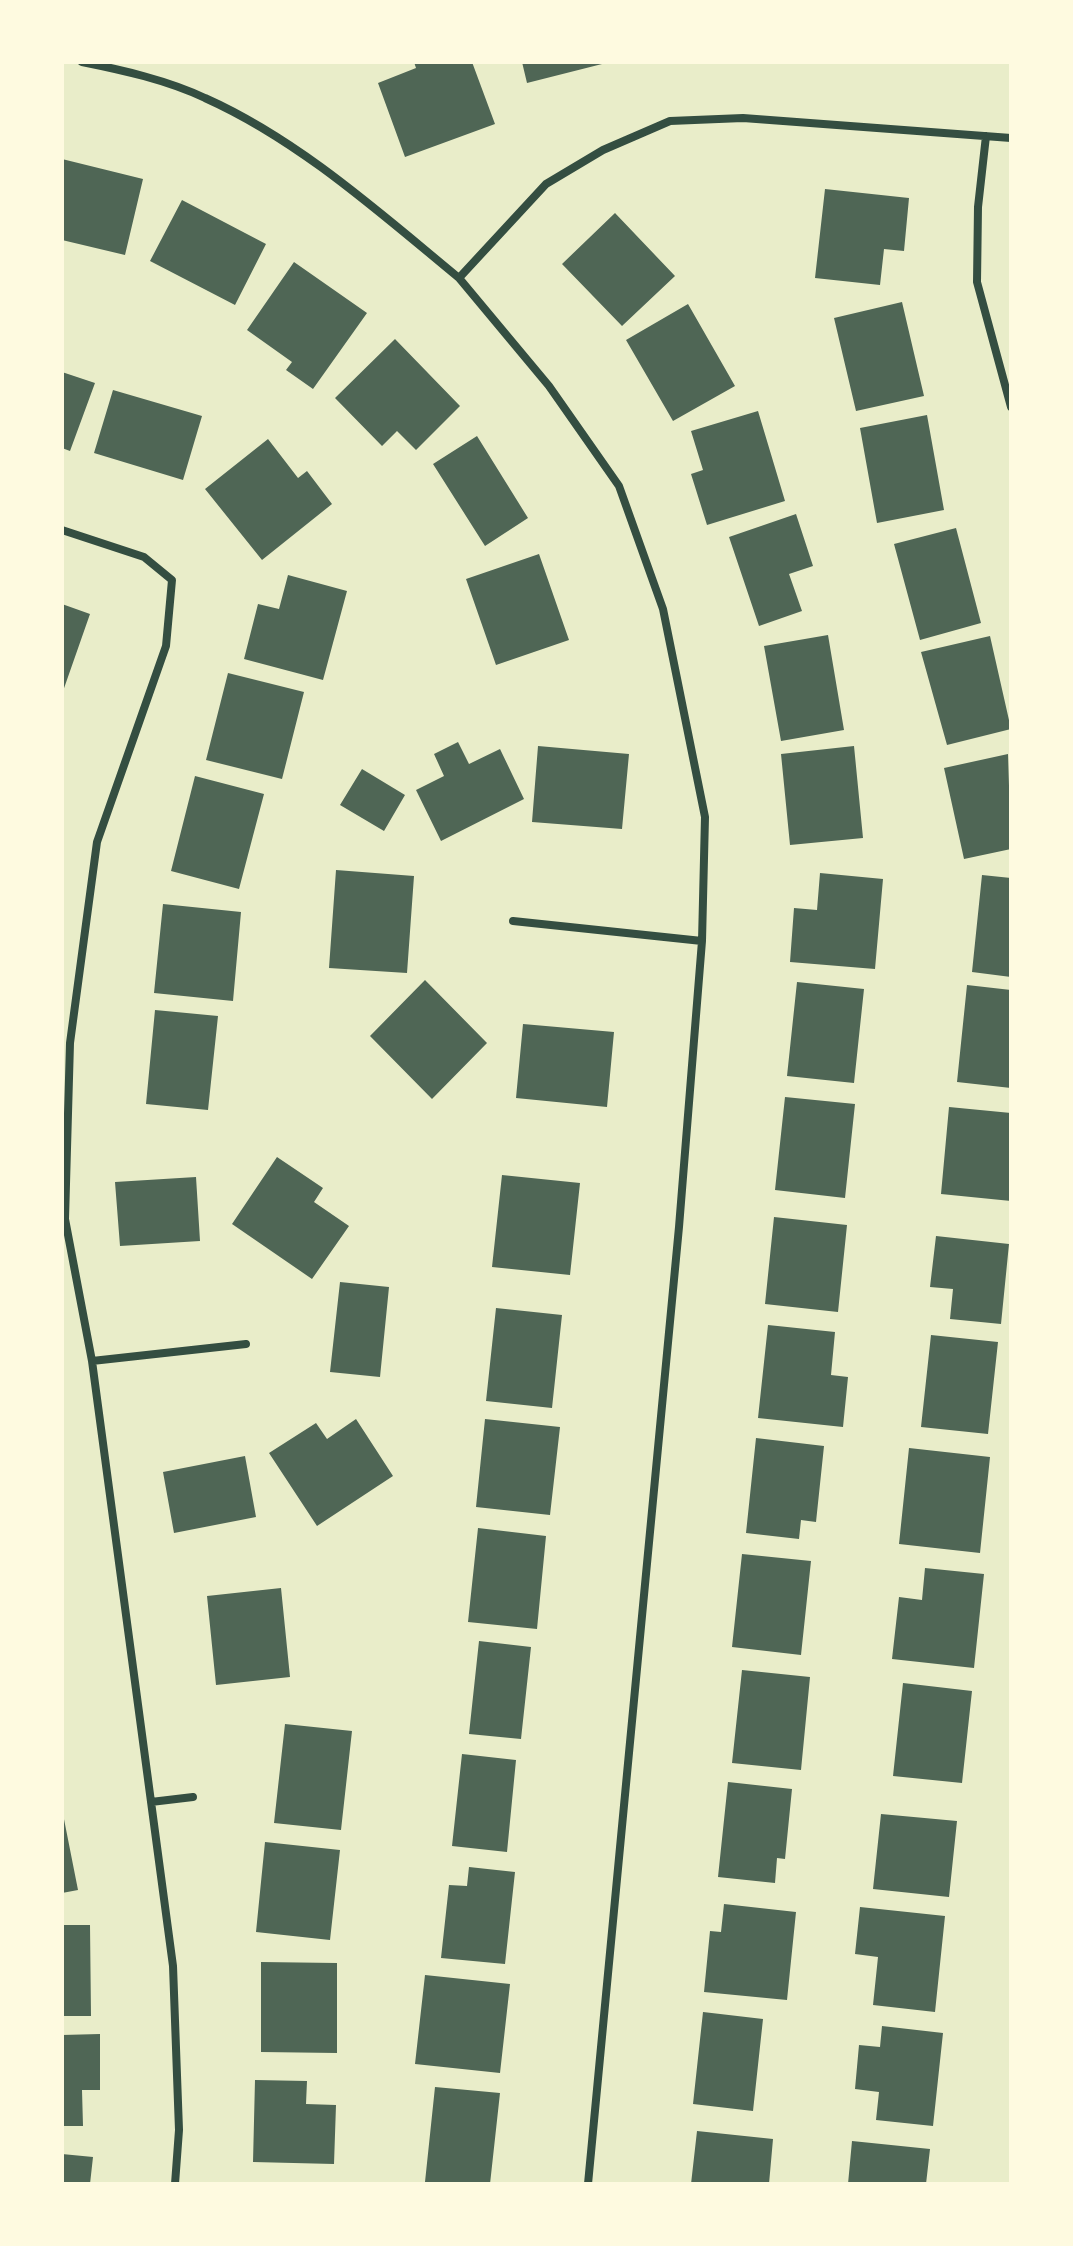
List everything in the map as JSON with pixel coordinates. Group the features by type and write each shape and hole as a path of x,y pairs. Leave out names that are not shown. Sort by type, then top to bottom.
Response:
{"street":[{"path":"82,62 119,69 204,97 269,133 372,207 459,278 549,386 619,486 663,609 705,817 702,941 678,1242 588,2184"},
{"path":"459,278 546,184 603,150 670,121 743,118 1011,138"},
{"path":"986,136 978,207 977,282 1011,407"},
{"path":"62,530 144,557 172,580 166,646 97,842 70,1043 65,1219 92,1361 173,1966 179,2130 175,2184"},
{"path":"513,921 702,941"},
{"path":"92,1361 246,1344"},
{"path":"151,1802 193,1797"}],"building":[{"path":"414,62 472,62 495,124 405,157 378,83 416,68"},
{"path":"522,62 606,62 606,63 527,83"},
{"path":"62,159 143,179 125,255 62,240"},
{"path":"825,189 909,198 904,251 884,249 880,285 815,278"},
{"path":"182,200 266,244 235,305 150,261"},
{"path":"615,213 675,276 622,326 562,264"},
{"path":"294,262 367,313 313,389 286,370 292,362 247,330"},
{"path":"902,302 924,396 856,411 834,318"},
{"path":"688,304 735,386 673,421 626,340"},
{"path":"395,339 460,406 416,450 397,431 382,446 335,398"},
{"path":"62,372 95,383 70,451 62,448"},
{"path":"113,390 202,416 183,480 94,453"},
{"path":"758,411 785,501 707,525 691,474 703,470 691,431"},
{"path":"927,415 944,510 877,523 860,428"},
{"path":"477,436 528,518 485,546 433,464"},
{"path":"268,439 298,478 307,471 332,504 262,560 205,489"},
{"path":"796,514 813,566 789,574 802,611 759,626 729,537"},
{"path":"956,528 981,623 920,640 894,544"},
{"path":"539,554 569,640 496,665 466,579"},
{"path":"288,575 347,591 323,680 244,659 258,604 279,609"},
{"path":"62,604 90,614 62,694"},
{"path":"828,635 844,730 781,741 764,646"},
{"path":"990,636 1011,729 947,745 921,652"},
{"path":"228,673 304,692 282,779 206,760"},
{"path":"458,742 469,764 500,749 524,799 441,841 416,790 444,776 434,754"},
{"path":"538,746 629,754 622,829 532,822"},
{"path":"854,746 863,838 790,845 781,754"},
{"path":"1008,754 1011,849 964,859 944,768"},
{"path":"362,769 405,795 384,831 340,805"},
{"path":"195,776 264,794 239,889 171,871"},
{"path":"336,870 414,876 407,973 329,968"},
{"path":"820,873 883,879 875,969 790,962 794,908 817,910"},
{"path":"982,875 1011,878 1011,977 972,972"},
{"path":"163,904 241,912 233,1001 154,993"},
{"path":"425,980 487,1043 432,1099 370,1036"},
{"path":"797,982 864,989 854,1083 787,1076"},
{"path":"967,985 1011,990 1011,1088 957,1082"},
{"path":"155,1010 218,1016 208,1110 146,1104"},
{"path":"523,1024 614,1032 607,1107 516,1098"},
{"path":"785,1097 855,1104 845,1198 775,1190"},
{"path":"949,1107 1011,1113 1011,1201 941,1194"},
{"path":"277,1157 323,1188 314,1202 349,1226 312,1279 232,1224"},
{"path":"502,1175 580,1183 570,1275 492,1267"},
{"path":"196,1177 200,1241 120,1246 115,1182"},
{"path":"774,1217 847,1225 838,1312 765,1304"},
{"path":"936,1236 1009,1244 1001,1324 950,1319 953,1289 930,1287"},
{"path":"340,1282 389,1287 380,1377 330,1372"},
{"path":"496,1308 562,1315 552,1408 486,1401"},
{"path":"768,1325 835,1332 831,1375 848,1377 843,1427 758,1418"},
{"path":"931,1335 998,1342 988,1434 921,1427"},
{"path":"356,1419 393,1476 317,1526 269,1453 316,1423 327,1439"},
{"path":"485,1419 560,1427 550,1515 476,1507"},
{"path":"756,1438 824,1446 816,1522 801,1520 799,1539 746,1533"},
{"path":"909,1448 990,1457 980,1553 899,1544"},
{"path":"245,1456 256,1517 174,1533 163,1472"},
{"path":"478,1528 546,1536 537,1629 468,1622"},
{"path":"742,1554 811,1561 801,1655 732,1647"},
{"path":"925,1568 984,1574 974,1668 892,1659 899,1597 922,1600"},
{"path":"281,1588 290,1677 216,1685 207,1596"},
{"path":"479,1641 531,1647 521,1739 469,1734"},
{"path":"742,1670 810,1677 801,1770 732,1763"},
{"path":"903,1683 972,1691 962,1783 893,1776"},
{"path":"285,1724 352,1731 341,1830 274,1823"},
{"path":"462,1754 516,1760 507,1852 452,1846"},
{"path":"728,1782 792,1789 785,1859 777,1858 775,1883 718,1877"},
{"path":"62,1809 78,1890 62,1893"},
{"path":"881,1814 957,1821 949,1897 873,1889"},
{"path":"265,1842 340,1850 330,1940 256,1932"},
{"path":"469,1867 515,1872 505,1964 441,1958 449,1885 467,1886"},
{"path":"724,1904 796,1912 787,2000 704,1992 710,1931 721,1932"},
{"path":"860,1907 945,1916 935,2012 873,2005 878,1957 855,1954"},
{"path":"62,1925 90,1925 91,2016 62,2016"},
{"path":"261,1962 337,1963 337,2053 261,2052"},
{"path":"425,1975 510,1984 500,2073 415,2064"},
{"path":"703,2012 763,2019 753,2111 693,2104"},
{"path":"882,2026 943,2033 933,2126 876,2120 879,2092 855,2089 859,2045 880,2047"},
{"path":"100,2034 100,2090 82,2090 83,2126 62,2126 62,2035"},
{"path":"255,2080 307,2081 306,2104 336,2105 334,2164 253,2162"},
{"path":"435,2087 500,2093 490,2184 425,2182"},
{"path":"697,2131 773,2139 769,2184 691,2184"},
{"path":"852,2141 930,2149 926,2184 848,2184"},
{"path":"62,2154 93,2157 90,2184 62,2184"}]}
